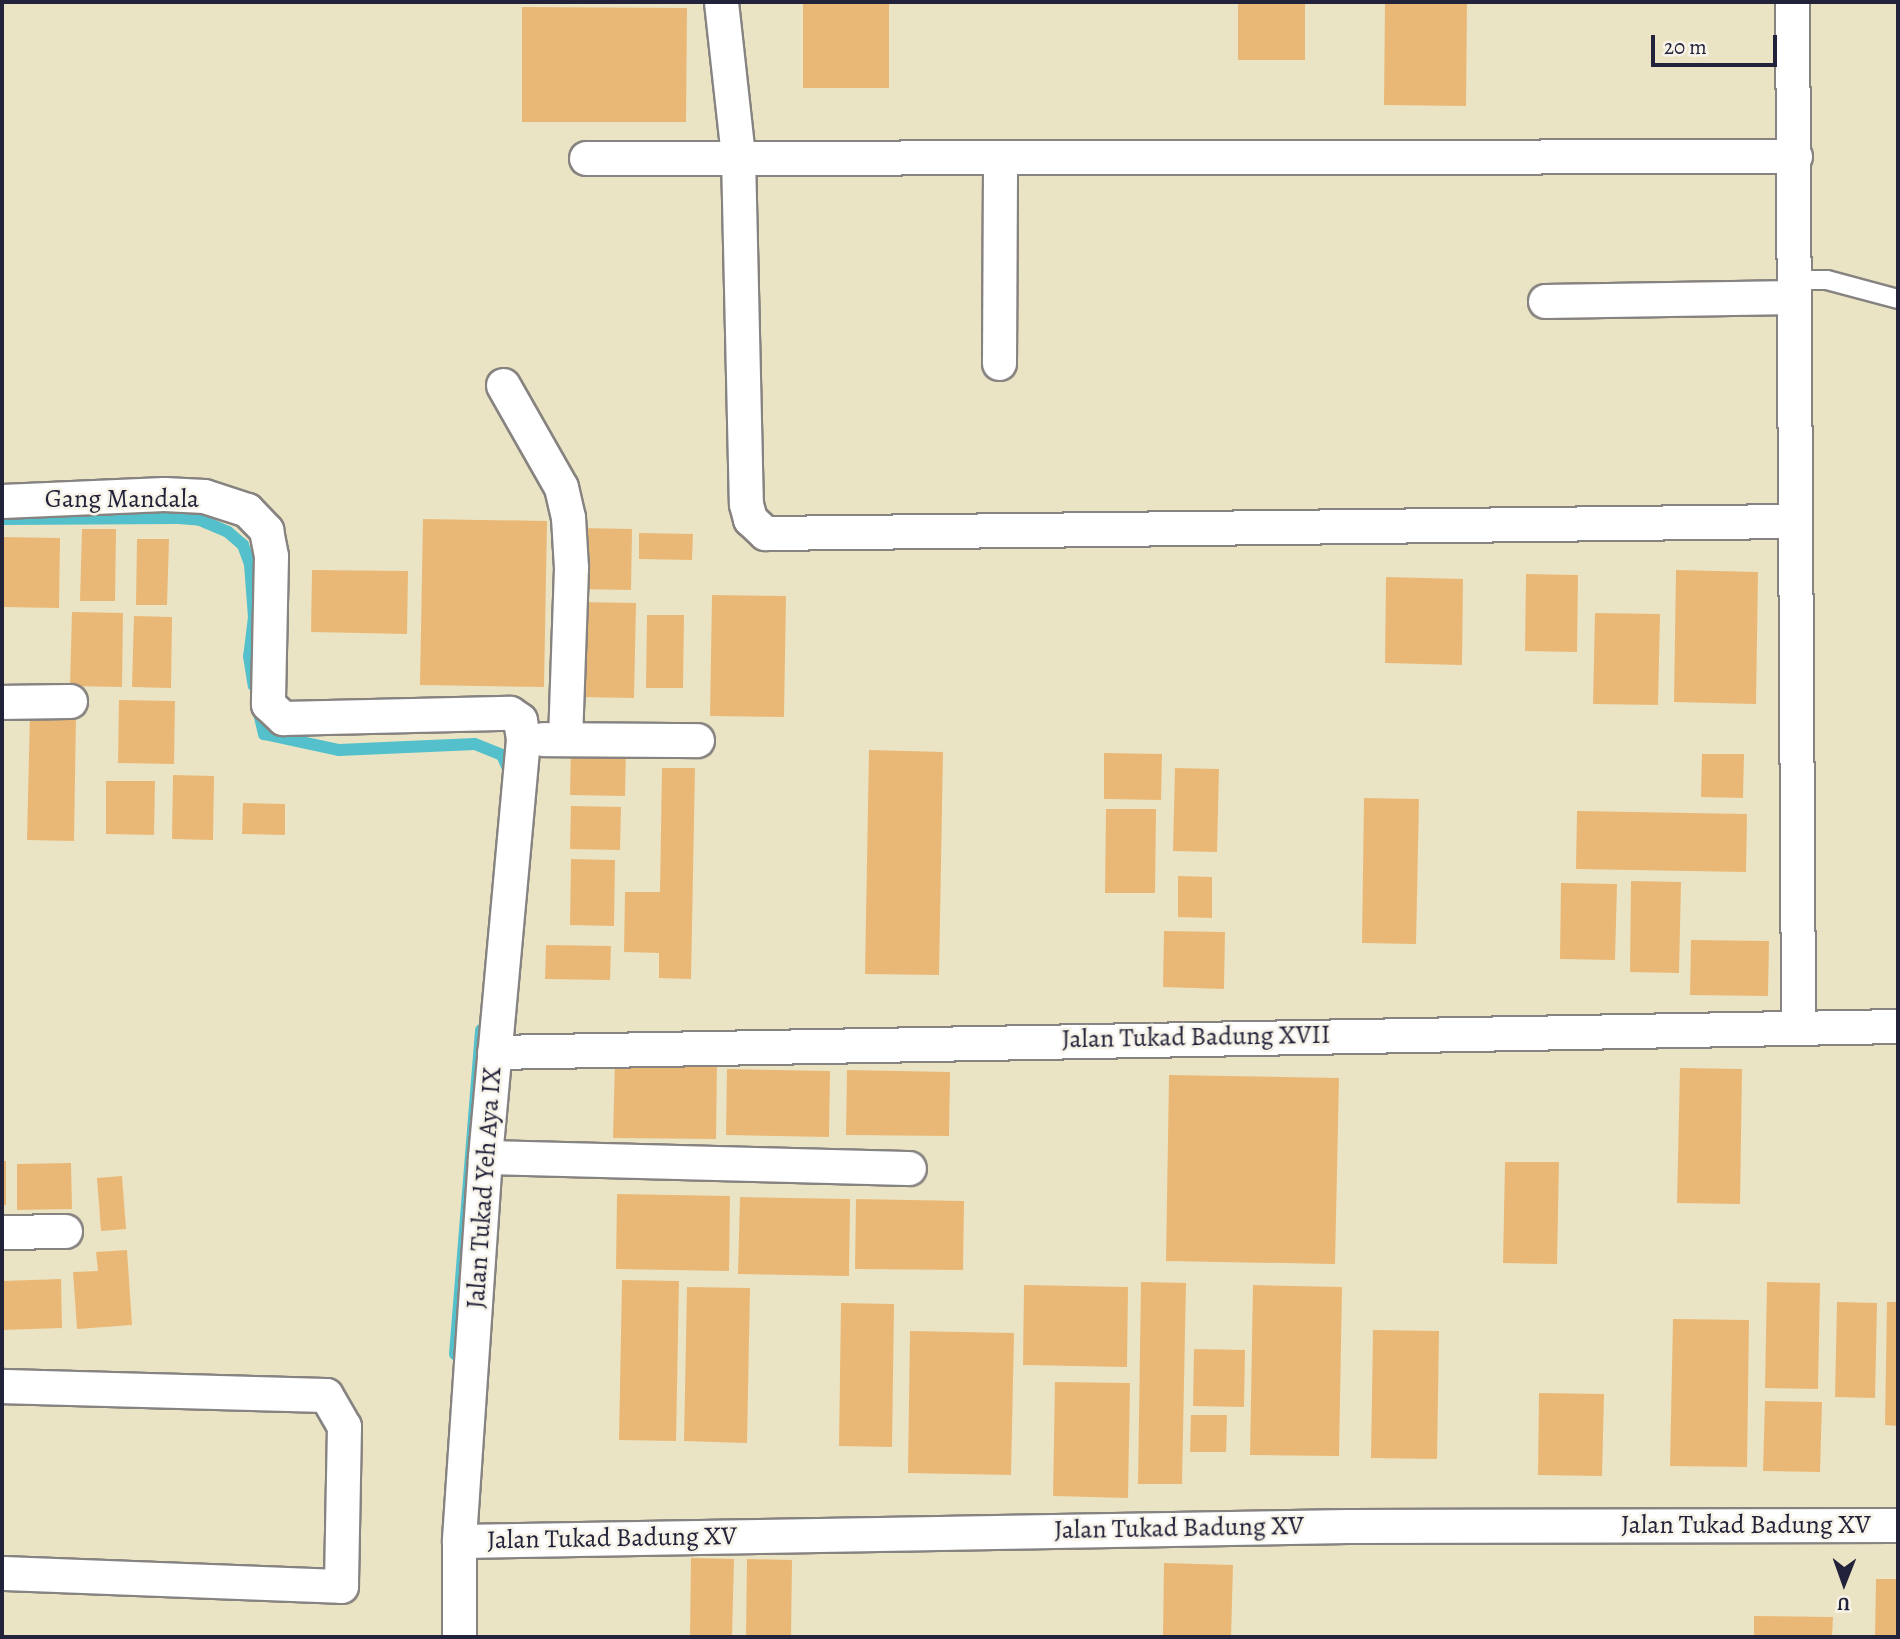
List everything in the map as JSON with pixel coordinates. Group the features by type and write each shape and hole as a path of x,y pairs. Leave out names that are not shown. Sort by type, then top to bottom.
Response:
{"street":[{"path":"721,2 738,156 746,504 750,519 765,533 1794,521"},
{"path":"1793,2 1798,1024"},
{"path":"586,158 1795,156"},
{"path":"999,363 1000,158"},
{"path":"1545,300 1794,288"},
{"path":"503,385 561,486 568,517 571,568 565,739"},
{"name":"Gang Mandala","path":"2,501 164,494 204,496 247,510 266,530 271,556 268,704 276,715 293,719 510,713 520,720 523,739"},
{"path":"2,702 70,701"},
{"path":"523,739 697,740"},
{"name":"Jalan Tukad Yeh Aya IX","path":"459,1637 459,1541 485,1157 523,739"},
{"name":"Jalan Tukad Badung XVII","path":"494,1052 1798,1024 1898,1026"},
{"path":"485,1157 909,1168"},
{"path":"2,1232 65,1231"},
{"path":"2,1386 326,1395 344,1426 341,1586 2,1573"},
{"name":"Jalan Tukad Badung XV","path":"459,1541 1348,1526 1898,1525"}],"lane":[{"path":"1794,288 1827,280 1898,299"}],"building":[{"path":"803,2 889,2 889,88 803,88"},
{"path":"1238,2 1305,2 1305,60 1238,60"},
{"path":"1385,2 1467,2 1466,106 1384,105"},
{"path":"522,7 687,8 686,122 522,122"},
{"path":"423,519 547,521 544,687 420,685"},
{"path":"579,528 632,529 631,590 578,589"},
{"path":"82,529 116,529 115,601 80,601"},
{"path":"639,533 693,534 692,560 639,559"},
{"path":"2,537 60,538 59,608 2,607"},
{"path":"137,539 169,539 167,605 136,605"},
{"path":"312,570 408,571 407,634 311,632"},
{"path":"1676,570 1758,572 1756,704 1674,702"},
{"path":"1526,574 1578,575 1577,652 1525,651"},
{"path":"1386,577 1463,579 1462,665 1385,663"},
{"path":"712,595 786,596 784,717 710,716"},
{"path":"580,602 636,603 634,698 578,697"},
{"path":"72,612 123,613 122,687 70,686"},
{"path":"1595,613 1660,614 1658,705 1593,704"},
{"path":"647,615 684,615 683,688 646,688"},
{"path":"134,616 172,617 171,688 132,687"},
{"path":"119,700 175,701 174,764 118,763"},
{"path":"30,713 76,713 74,841 27,840"},
{"path":"571,747 626,748 625,796 570,795"},
{"path":"869,750 943,752 939,975 865,974"},
{"path":"1104,753 1162,754 1161,800 1104,799"},
{"path":"1702,754 1744,754 1743,798 1701,797"},
{"path":"662,768 695,768 691,979 659,978 659,953 624,952 625,892 660,892"},
{"path":"1175,768 1219,769 1217,852 1173,851"},
{"path":"173,775 214,776 213,840 172,839"},
{"path":"106,781 155,781 154,835 106,834"},
{"path":"1364,798 1419,799 1416,944 1362,943"},
{"path":"243,803 285,804 285,835 242,834"},
{"path":"571,806 621,807 620,850 570,849"},
{"path":"1106,809 1156,809 1155,893 1105,893"},
{"path":"1577,811 1747,814 1746,872 1576,869"},
{"path":"571,859 615,860 614,926 570,925"},
{"path":"1178,876 1212,877 1212,918 1178,917"},
{"path":"1631,881 1681,882 1679,973 1630,972"},
{"path":"1561,883 1617,884 1615,960 1560,959"},
{"path":"1164,931 1225,932 1224,989 1163,987"},
{"path":"1691,940 1769,941 1768,996 1690,995"},
{"path":"546,945 611,946 610,980 545,979"},
{"path":"615,1061 717,1063 716,1139 613,1138"},
{"path":"1680,1068 1742,1069 1740,1204 1677,1203"},
{"path":"727,1069 830,1071 829,1137 726,1135"},
{"path":"847,1070 950,1072 949,1136 846,1135"},
{"path":"1169,1075 1339,1078 1335,1264 1166,1261"},
{"path":"2,1161 6,1161 6,1205 2,1205"},
{"path":"1505,1162 1559,1162 1557,1264 1503,1263"},
{"path":"71,1163 72,1209 17,1210 17,1164"},
{"path":"122,1176 126,1229 101,1231 97,1178"},
{"path":"617,1194 730,1196 729,1271 616,1269"},
{"path":"740,1197 850,1199 849,1276 738,1274"},
{"path":"856,1199 964,1201 963,1270 855,1269"},
{"path":"127,1250 132,1325 77,1329 73,1272 98,1271 96,1252"},
{"path":"61,1279 62,1328 2,1330 2,1281"},
{"path":"622,1280 679,1281 676,1441 619,1440"},
{"path":"1141,1282 1186,1283 1182,1484 1138,1484"},
{"path":"1767,1282 1820,1283 1818,1389 1765,1388"},
{"path":"1024,1285 1128,1287 1127,1367 1023,1365"},
{"path":"1253,1285 1342,1287 1339,1456 1250,1455"},
{"path":"687,1287 750,1288 747,1443 684,1441"},
{"path":"1837,1302 1877,1303 1875,1398 1835,1397"},
{"path":"1887,1302 1898,1302 1898,1426 1885,1425"},
{"path":"841,1303 894,1304 892,1447 839,1446"},
{"path":"1673,1319 1749,1320 1747,1467 1670,1466"},
{"path":"1373,1330 1439,1331 1437,1459 1371,1458"},
{"path":"910,1331 1014,1333 1011,1475 908,1473"},
{"path":"1194,1349 1245,1350 1244,1407 1193,1406"},
{"path":"1055,1382 1130,1383 1128,1498 1053,1496"},
{"path":"1539,1393 1604,1394 1602,1476 1538,1475"},
{"path":"1765,1401 1822,1402 1820,1472 1763,1471"},
{"path":"1191,1415 1227,1415 1226,1452 1190,1452"},
{"path":"691,1558 734,1559 732,1637 690,1637"},
{"path":"747,1559 792,1560 791,1637 746,1637"},
{"path":"1164,1563 1233,1565 1231,1637 1163,1637"},
{"path":"1876,1579 1898,1579 1898,1637 1875,1637"},
{"path":"1754,1616 1833,1617 1832,1637 1754,1637"}],"waterway":[{"path":"2,519 179,518 200,520 228,532 243,545 250,564 254,617 249,656 254,686"},
{"path":"257,704 264,734 339,750 475,744 502,755 510,773"},
{"path":"455,1354 481,1030"}]}
